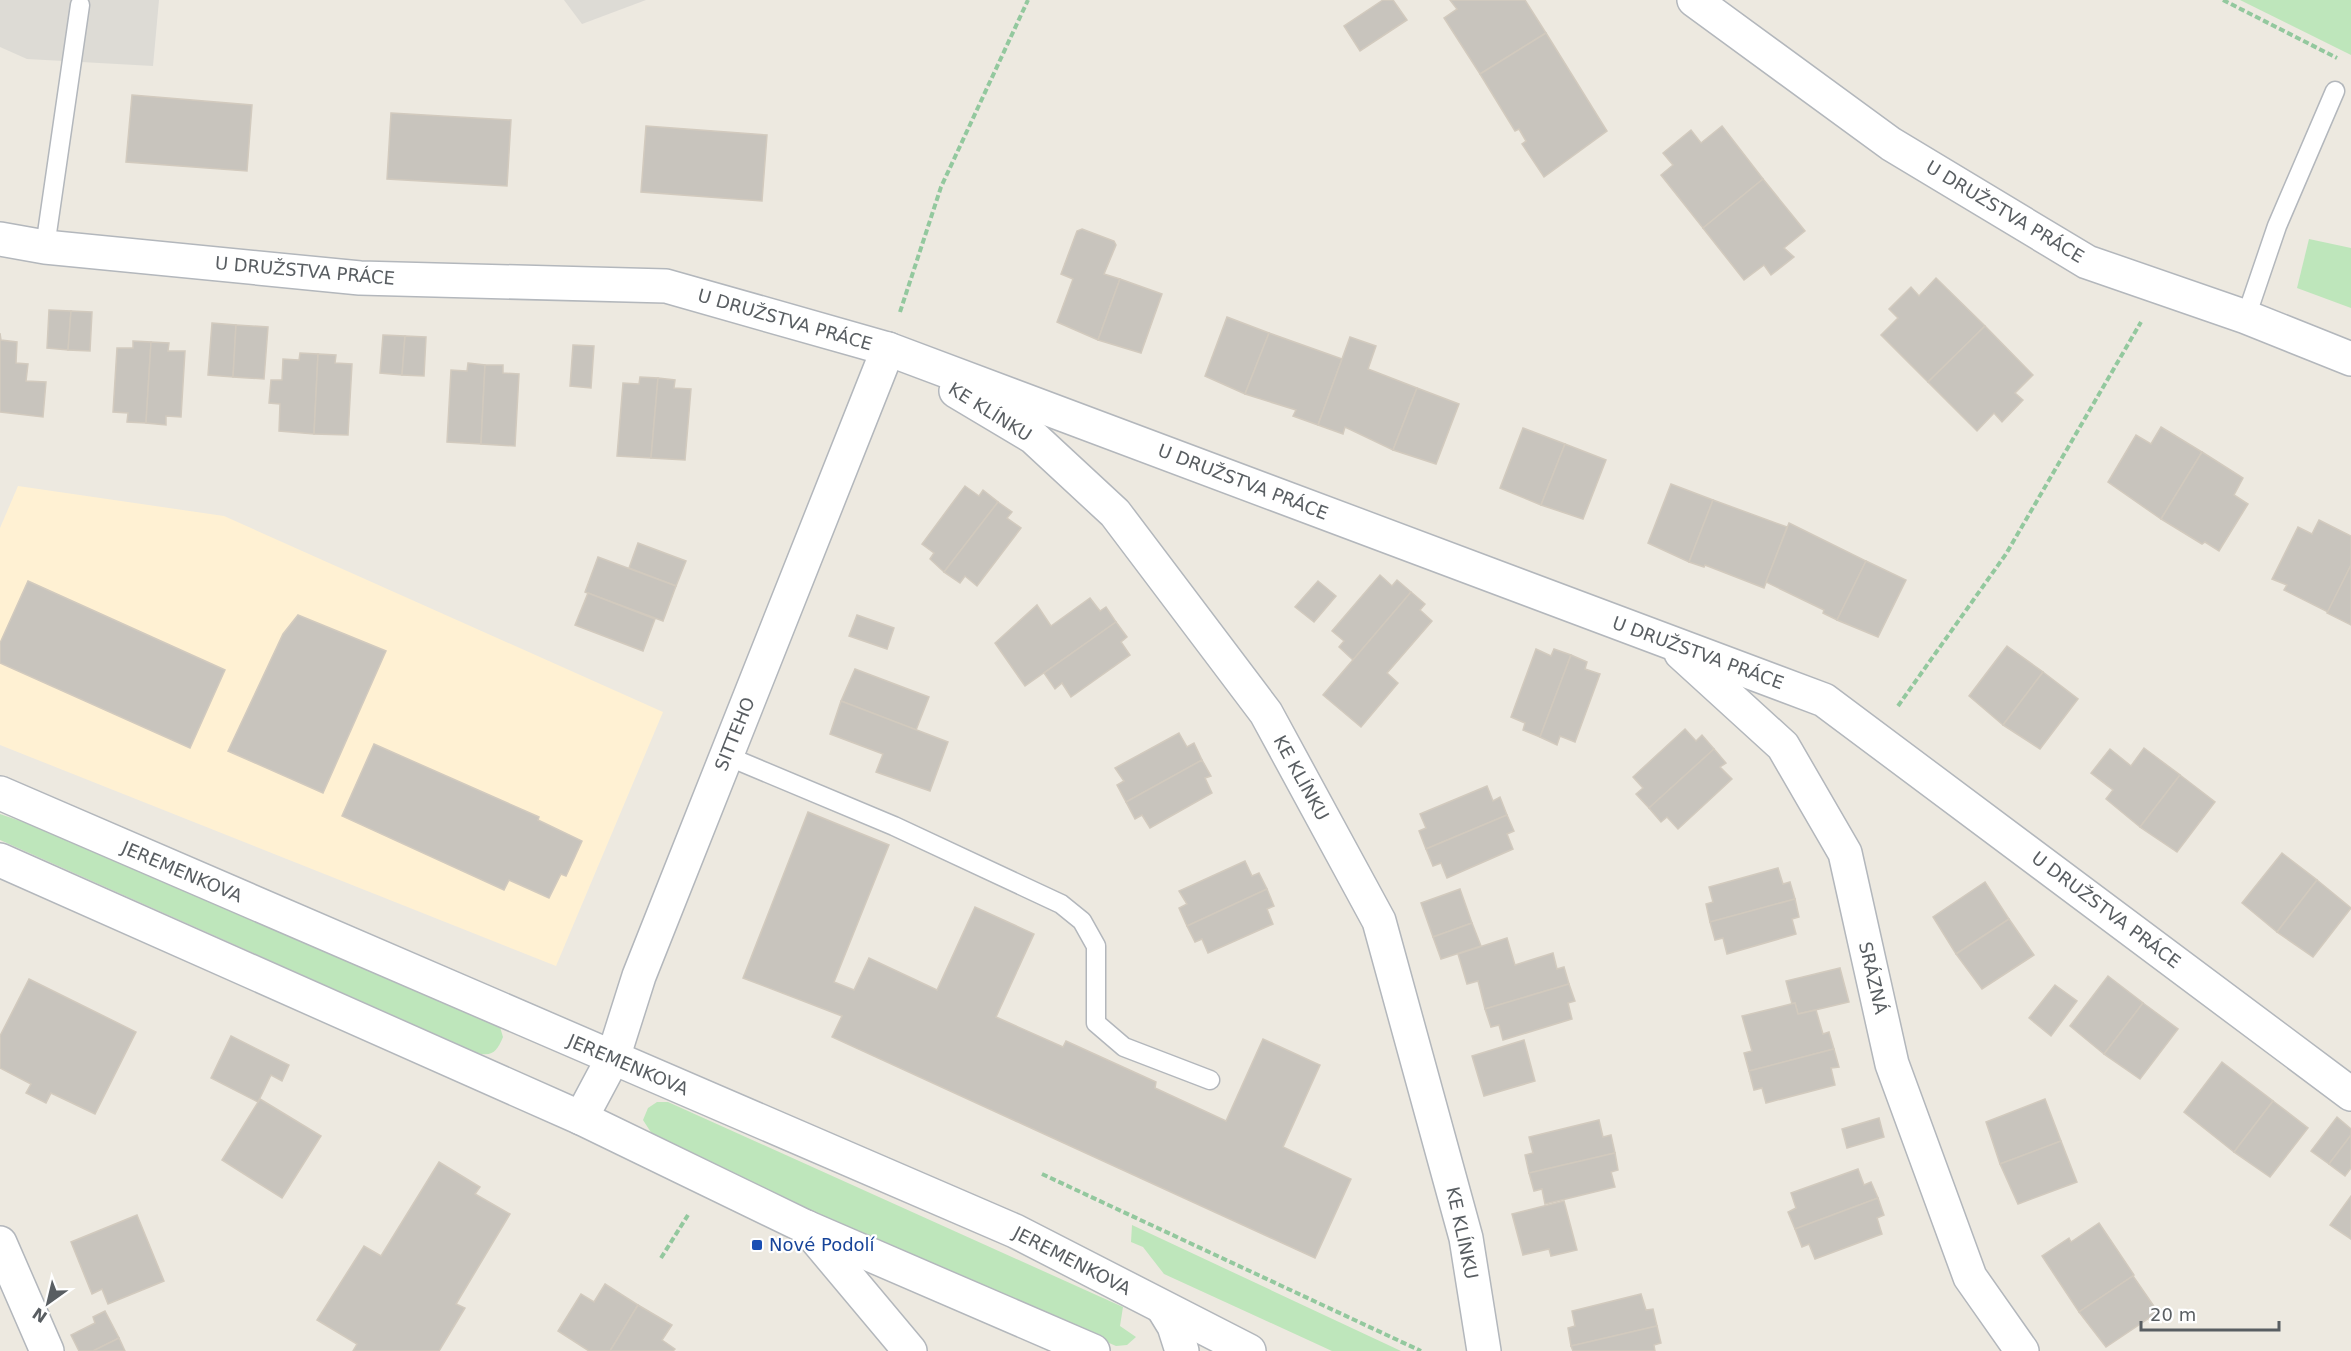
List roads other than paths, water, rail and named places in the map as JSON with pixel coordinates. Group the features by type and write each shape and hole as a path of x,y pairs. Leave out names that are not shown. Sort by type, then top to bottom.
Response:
{"street":[{"name":"U DRUŽSTVA PRÁCE","path":"1694,0 1891,144 2087,262 2246,317 2351,359"},
{"name":"U DRUŽSTVA PRÁCE","path":"0,239 45,247 360,278 666,286 888,350 1824,700 2351,1094"},
{"name":"SITTEHO","path":"581,1118 613,1058 639,976 888,350"},
{"name":"KE KLÍNKU","path":"888,350 1033,437 1116,513 1266,713 1379,921 1466,1238 1484,1351"},
{"name":"SRÁZNÁ","path":"1669,642 1783,746 1845,853 1892,1064 1970,1277 2022,1351"},
{"name":"JEREMENKOVA","path":"0,794 1015,1231 1249,1351"},
{"path":"0,860 581,1118 806,1227 1093,1351"},
{"path":"806,1227 910,1351"},
{"path":"0,1243 47,1351"},
{"path":"1163,1308 1174,1326 1182,1351"}],"lane":[{"path":"45,247 80,5"},
{"path":"2246,317 2277,226 2335,91"},
{"path":"727,756 894,826 1061,904 1082,921 1096,946 1096,1023 1124,1047 1210,1080"}],"place":[{"name":"Nové Podolí","path":"757,1245"}]}
